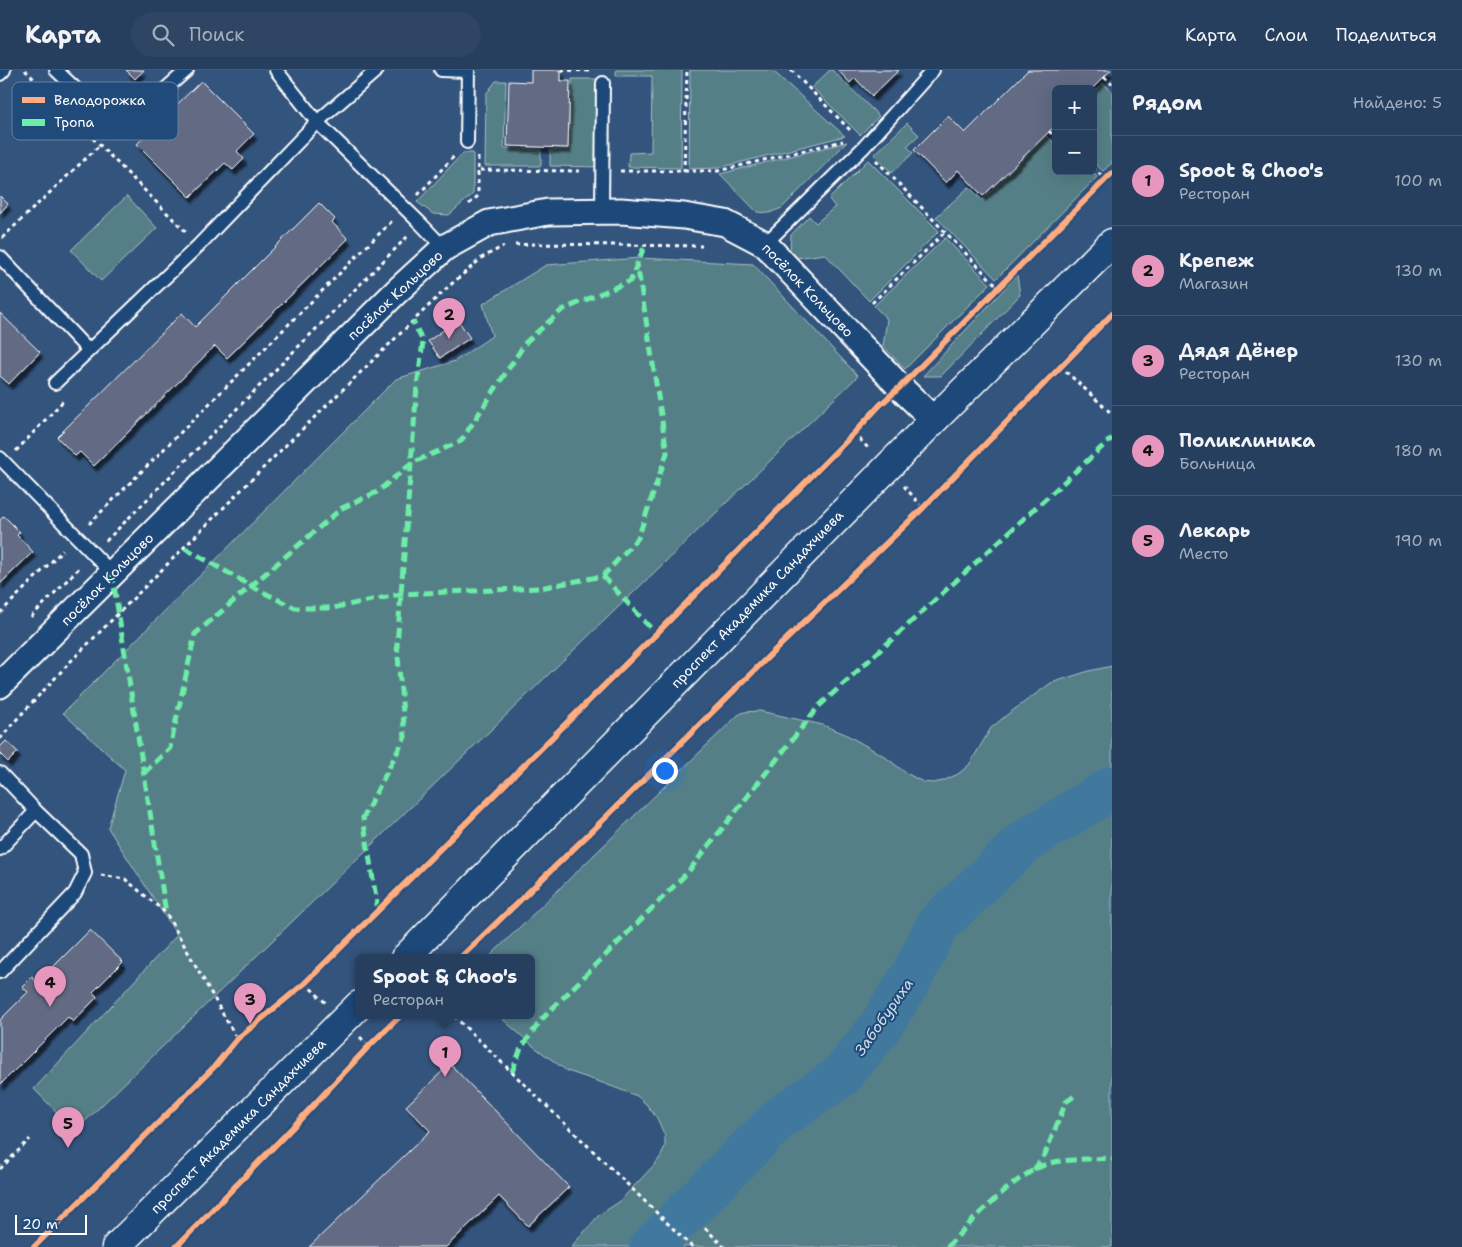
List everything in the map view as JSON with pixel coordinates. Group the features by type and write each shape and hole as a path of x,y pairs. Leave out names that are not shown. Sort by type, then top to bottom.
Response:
{"main road":[{"name":"проспект Академика Сандахчиева","path":"409,954 934,420 1112,243"},
{"name":"проспект Академика Сандахчиева","path":"116,1247 355,1009"}],"street":[{"name":"посёлок Кольцово","path":"0,686 396,292 444,248 489,223 548,212 620,211 684,216 725,223 765,244 900,387 934,420"}],"lane":[{"path":"0,74 4,70"},
{"path":"56,70 69,82"},
{"path":"173,82 187,70"},
{"path":"276,70 317,122 444,248"},
{"path":"60,379 199,245 317,122 377,70"},
{"path":"441,70 468,70 473,146"},
{"path":"765,244 861,142 933,70"},
{"path":"602,212 603,83"},
{"path":"0,257 88,350"},
{"path":"0,458 112,573"},
{"path":"0,772 36,811 82,854 85,872 75,893 0,972"},
{"path":"0,849 36,811"}],"path":[{"path":"25,70 37,82"},
{"path":"561,70 594,71"},
{"path":"684,172 686,70"},
{"path":"791,70 998,287"},
{"path":"1104,77 1112,84"},
{"path":"1049,131 1052,134"},
{"path":"95,140 199,245"},
{"path":"0,240 106,140"},
{"path":"478,170 718,171 861,142"},
{"path":"465,207 478,196 478,170 473,146"},
{"path":"0,613 405,208 473,146"},
{"path":"1097,172 1105,180"},
{"path":"34,1247 215,1066 237,1039 312,976 649,641 880,405 1112,173"},
{"path":"27,620 421,224"},
{"path":"872,303 945,232"},
{"path":"513,245 704,246"},
{"path":"0,740 71,661 426,307 483,257 506,246"},
{"path":"464,954 596,828 771,654 923,508 1112,314"},
{"path":"1060,366 1112,414"},
{"path":"16,452 71,394 60,379"},
{"path":"874,397 880,405"},
{"path":"85,872 125,879 166,913 237,1039"},
{"path":"176,1247 397,1019"},
{"path":"457,1019 692,1247"},
{"path":"0,1169 30,1139"},
{"path":"705,1228 724,1247"}],"green space":[{"path":"616,70 682,70 681,168 628,167 629,153 651,152 652,76 616,76"},
{"path":"690,70 772,70 845,136 718,168 689,169"},
{"path":"830,70 879,116 860,135 812,87"},
{"path":"572,79 599,79 598,167 550,166 550,150 570,150"},
{"path":"496,81 506,81 504,148 541,150 541,166 485,166 486,94"},
{"path":"1103,83 1112,91 1112,163 1103,171 1097,166 1097,89"},
{"path":"907,123 919,135 907,146 913,153 892,173 874,155"},
{"path":"1047,136 1052,141 1052,175 1095,175 1097,177 996,279 936,217 969,187 982,200"},
{"path":"847,142 782,208 769,213 757,212 720,174"},
{"path":"463,153 473,153 473,194 449,215 433,214 417,202"},
{"path":"868,160 939,231 869,301 825,254 796,258 790,250 791,235 809,216 816,223 835,207 829,199"},
{"path":"127,196 157,228 101,281 71,250"},
{"path":"945,238 990,284 905,369 883,346 887,319 874,306"},
{"path":"640,258 753,264 858,376 75,1131 34,1089 177,935 108,828 125,770 63,713 396,379 455,361 492,336 483,304 546,265"},
{"path":"1017,275 1020,295 941,376 923,376"},
{"path":"1112,666 1112,1247 571,1247 599,1215 619,1202 656,1163 665,1146 665,1136 657,1118 637,1096 567,1071 533,1046 502,1019 535,1019 535,954 492,954 738,715 744,712 760,711 823,725 845,734 884,756 906,773 923,782 933,783 943,781 958,774 969,765 991,728 1051,683"}],"building":[{"path":"126,70 144,70 135,79"},
{"path":"531,70 561,70 561,81 570,81 568,148 507,146 509,81 531,82"},
{"path":"838,70 899,70 872,96 855,78 850,83"},
{"path":"1028,70 1111,70 1096,85 1052,85 1052,129 983,196 958,170 946,183 914,150 948,116 965,133"},
{"path":"201,81 254,134 237,151 244,159 233,170 225,163 190,197 137,144 141,140 178,140 178,104"},
{"path":"0,196 8,204 0,213"},
{"path":"319,203 335,219 332,222 348,239 227,358 215,346 94,466 80,452 75,456 57,437 182,313 195,327"},
{"path":"0,313 40,352 9,384 0,376"},
{"path":"458,320 470,338 440,358 428,341"},
{"path":"4,516 20,532 17,535 33,552 0,584 0,520"},
{"path":"6,741 18,752 8,762 0,754 0,747"},
{"path":"90,930 123,962 93,992 97,997 73,1022 68,1017 0,1085 0,1020 28,992 22,987 32,977 37,983"},
{"path":"450,1064 569,1187 528,1226 499,1196 446,1247 309,1247 430,1131 406,1106"}],"waterway":[{"name":"Забобуриха","path":"651,1247 780,1118 841,1076 877,1031 911,978 938,924 1024,842 1112,788"}],"marked path":[{"path":"144,773 170,748 195,634 342,508 377,492 412,463 461,441 526,342 562,310 630,281 645,245"},
{"path":"185,548 251,586 295,608 333,608 401,594 540,588 603,576 638,538 667,453 637,263"},
{"path":"378,910 363,818 405,737 397,645 417,386 423,342 413,321"},
{"path":"512,1072 521,1048 542,1019 688,872 818,707 1112,438"},
{"path":"112,573 166,913"},
{"path":"603,576 656,634"},
{"path":"1034,1170 1045,1154 1066,1102 1077,1094"},
{"path":"947,1247 1007,1188 1034,1170 1047,1164 1061,1161 1112,1159"}],"cycle path":[{"path":"34,1247 215,1066 237,1039 305,983 656,634 880,405 1112,173"},
{"path":"464,954 923,508 1112,314"},
{"path":"176,1247 397,1019"}],"place":[{"name":"Крепеж","path":"449,339"},
{"name":"Поликлиника","path":"50,1007"},
{"name":"Дядя Дёнер","path":"250,1024"},
{"name":"Spoot & Choo's","path":"445,1077"},
{"name":"Лекарь","path":"68,1148"}]}
